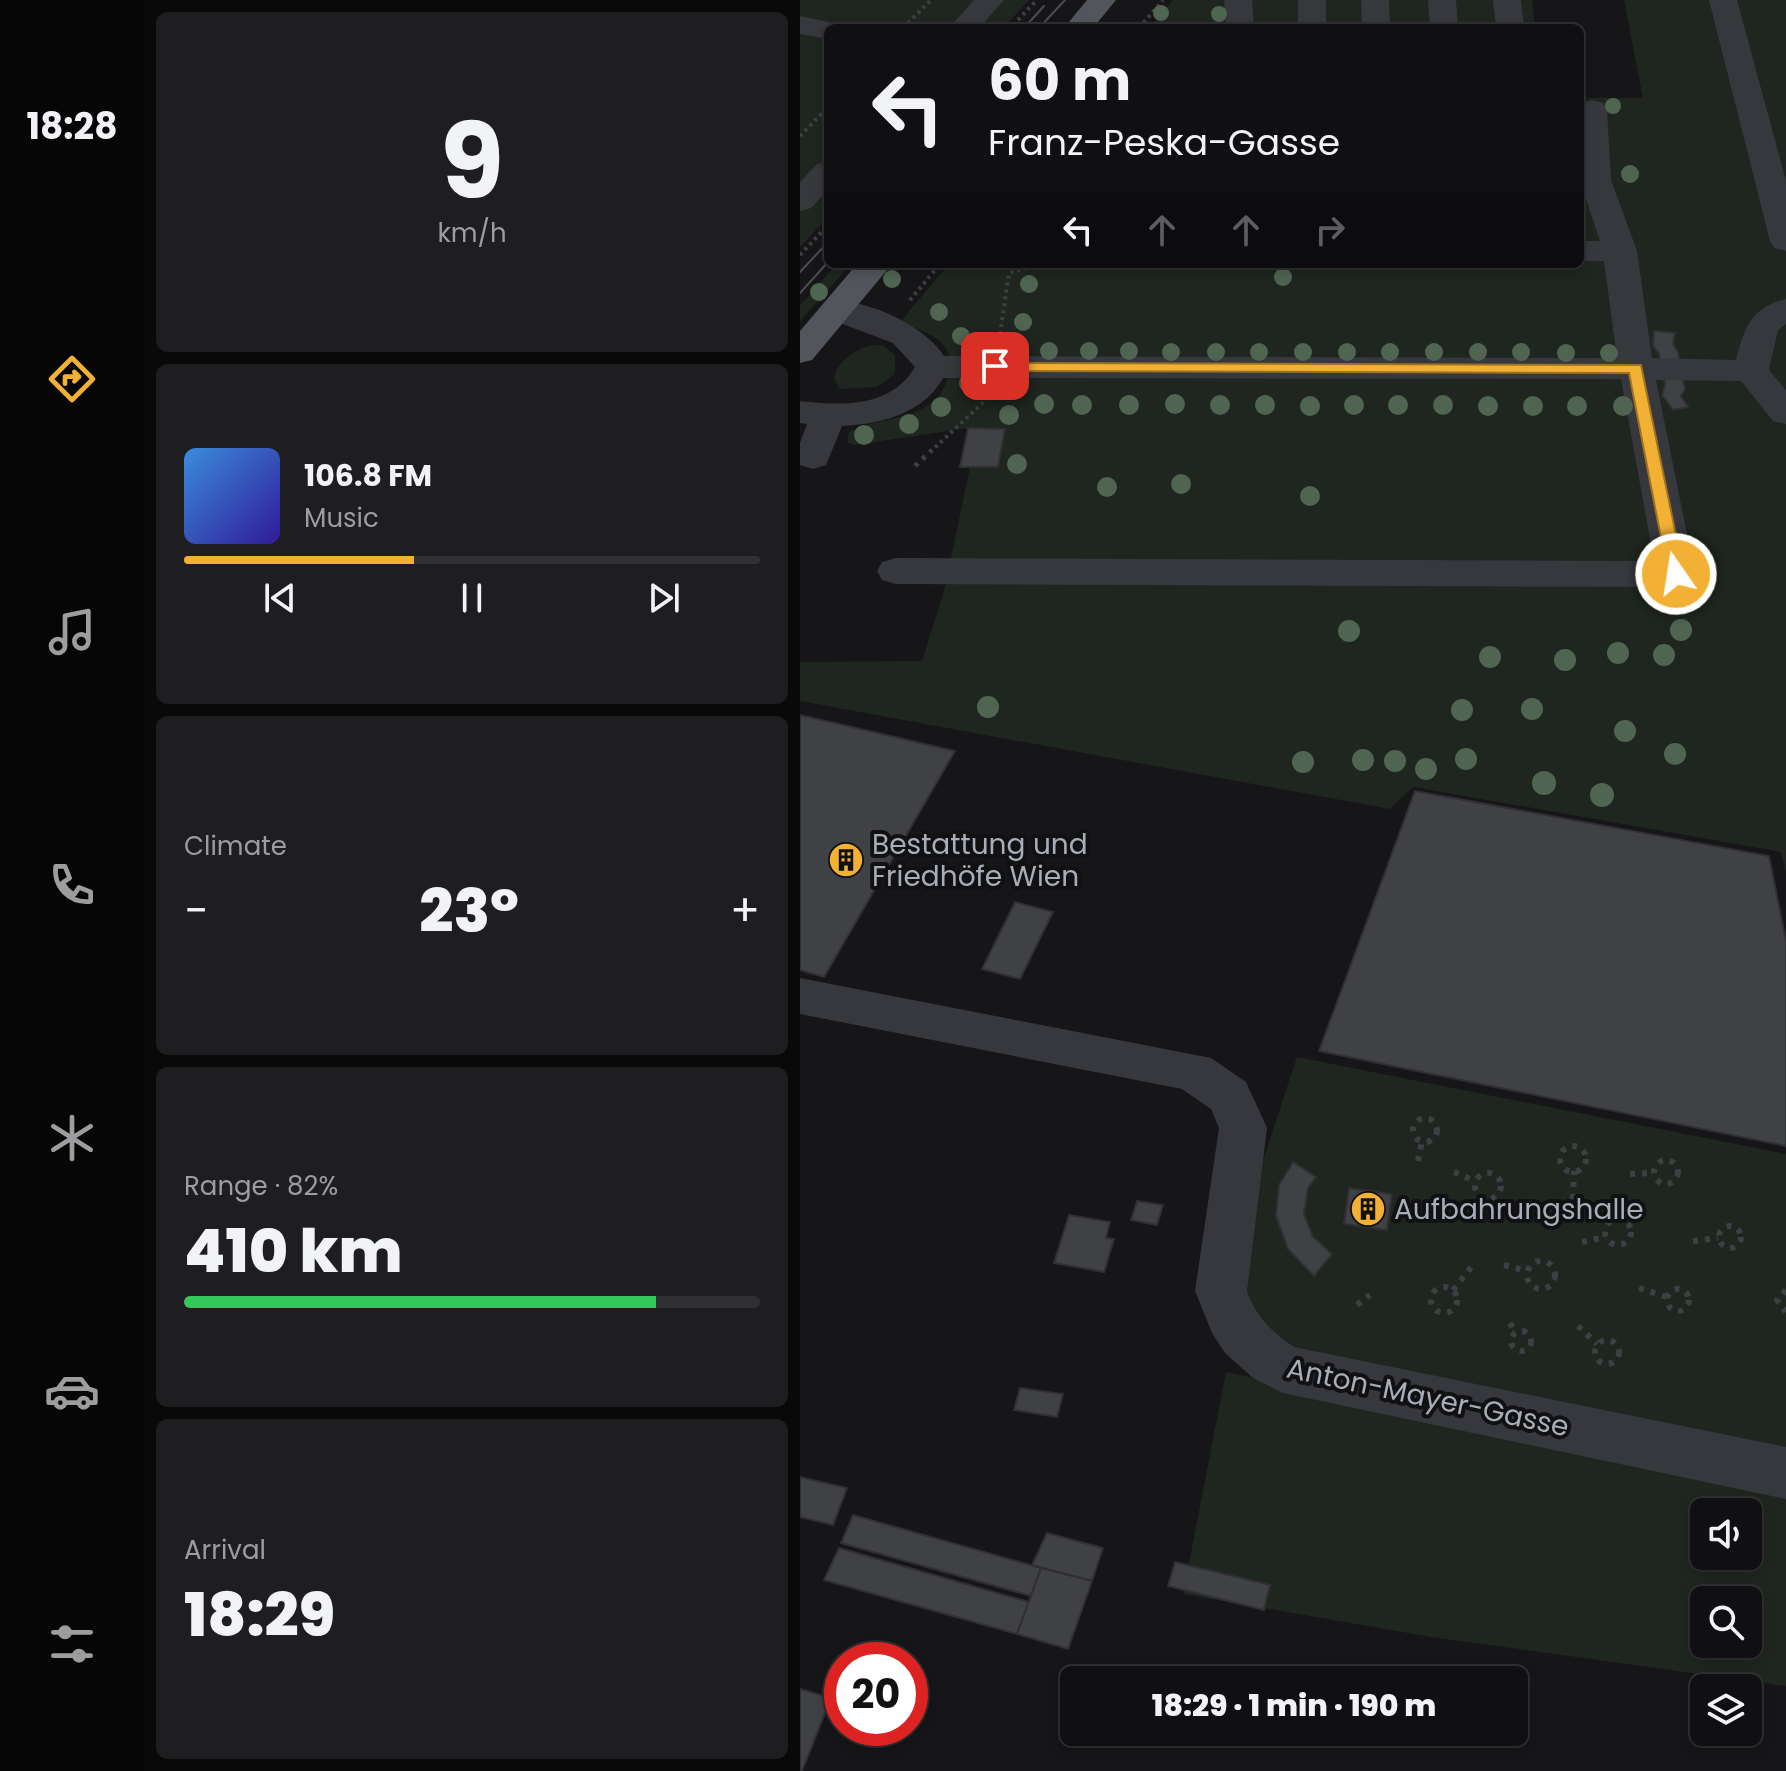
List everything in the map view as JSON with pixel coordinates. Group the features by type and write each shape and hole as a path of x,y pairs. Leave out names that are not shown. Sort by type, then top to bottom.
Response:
{"main road":[{"path":"1081,24 1102,0"},
{"path":"800,353 872,268"}],"street":[{"path":"967,24 990,0"},
{"path":"1238,0 1240,24"},
{"path":"1312,0 1312,24"},
{"path":"1375,0 1376,24"},
{"path":"1442,0 1444,24"},
{"path":"1507,0 1510,24"},
{"path":"1723,0 1786,241"},
{"path":"800,25 824,29"},
{"path":"896,571 1676,574 1659,369 1621,251 1588,168 1592,109"},
{"path":"800,201 824,175"},
{"path":"1584,251 1621,251"},
{"path":"1751,371 1762,325 1786,309"},
{"path":"813,457 814,414 862,413 899,402 926,383 932,367 928,354 899,331 836,310"},
{"path":"932,367 1751,371 1786,413"},
{"name":"Anton-Mayer-Gasse","path":"800,996 1194,1072 1229,1096 1243,1128 1221,1291 1228,1317 1251,1349 1283,1369 1786,1473"}],"path":[{"path":"907,24 931,0"},
{"path":"1015,24 1037,0"},
{"path":"1142,24 1163,0"},
{"path":"800,136 824,111"},
{"path":"800,255 824,229"},
{"path":"906,305 937,268"},
{"path":"1009,273 1034,268"},
{"path":"1419,1120 1429,1120 1437,1126 1438,1134 1432,1140 1422,1141 1414,1135 1412,1127 1419,1120"},
{"path":"1418,1161 1422,1141"},
{"path":"1569,1147 1582,1151 1586,1159 1585,1166 1574,1171 1564,1167 1559,1160 1561,1152 1569,1147"},
{"path":"1630,1174 1654,1173 1668,1183 1676,1179 1679,1171 1672,1163 1662,1162 1654,1167 1654,1173"},
{"path":"1573,1199 1574,1171"},
{"path":"1454,1172 1475,1181"},
{"path":"1492,1175 1501,1183 1500,1193 1483,1197 1475,1190 1475,1181 1480,1176 1492,1175"},
{"path":"1582,1242 1606,1237 1615,1243 1625,1243 1632,1237 1631,1229 1624,1221 1614,1220 1606,1224 1606,1237"},
{"path":"1693,1241 1718,1238"},
{"path":"1543,1262 1555,1271 1555,1280 1548,1287 1539,1287 1527,1279 1527,1271 1533,1263 1543,1262"},
{"path":"1504,1265 1527,1271"},
{"path":"1453,1290 1472,1266"},
{"path":"1441,1287 1453,1290 1458,1299 1455,1309 1445,1313 1434,1308 1431,1293 1441,1287"},
{"path":"1639,1288 1667,1297"},
{"path":"1786,1290 1778,1295 1777,1302 1786,1312"},
{"path":"1357,1305 1370,1295"},
{"path":"1510,1323 1516,1333"},
{"path":"1578,1326 1597,1344"},
{"path":"1605,1341 1614,1343 1620,1351 1618,1359 1611,1364 1601,1362 1595,1354 1597,1344 1605,1341"}],"shaded area":[{"path":"800,0 1029,0 1007,24 824,24 824,221 800,247"},
{"path":"1173,0 1532,0 1535,24 1152,24"},
{"path":"1624,0 1786,0 1786,873 1781,852 1413,787 1390,809 800,701 800,662 922,661 944,591 970,467 998,467 1004,429 968,428 855,445 847,442 849,432 924,408 936,399 945,385 950,367 946,349 934,337 900,322 946,268 1584,268 1584,98 1643,98"},
{"path":"833,268 847,268 800,321 800,305"},
{"path":"872,345 883,346 895,355 895,374 877,387 840,389 834,379 839,366 853,353"},
{"path":"1297,1057 1786,1154 1786,1456 1272,1349 1237,1276 1260,1170"},
{"path":"1226,1372 1786,1491 1786,1686 1762,1683 1762,1674 1699,1674 1431,1637 1183,1594"}],"building":[{"path":"1654,331 1675,333 1673,344 1678,352 1685,389 1681,396 1688,407 1673,410 1662,395 1665,385 1659,354 1653,346"},
{"path":"968,428 1005,429 998,467 960,467"},
{"name":"Bestattung und Friedhöfe Wien","path":"800,715 955,751 824,977 800,970"},
{"path":"1415,791 1769,856 1786,941 1786,1146 1319,1051"},
{"path":"1015,902 1053,912 1020,979 982,969"},
{"path":"1293,1162 1316,1177 1308,1188 1304,1214 1313,1237 1332,1254 1314,1276 1288,1249 1276,1216 1279,1185"},
{"name":"Aufbahrungshalle","path":"1349,1188 1392,1194 1387,1230 1344,1224"},
{"path":"1137,1201 1163,1205 1157,1225 1131,1220"},
{"path":"1069,1215 1110,1222 1106,1238 1114,1239 1104,1272 1054,1263"},
{"path":"1020,1388 1063,1394 1057,1417 1014,1410"},
{"path":"800,1477 847,1488 833,1525 800,1517"},
{"path":"853,1515 1041,1568 1031,1596 841,1543"},
{"path":"1047,1533 1103,1548 1092,1581 1032,1565"},
{"path":"839,1548 1029,1602 1017,1634 824,1580"},
{"path":"1175,1562 1270,1585 1264,1610 1168,1586"},
{"path":"1041,1568 1092,1581 1068,1649 1017,1634"},
{"path":"800,1689 824,1696 824,1716 800,1771"}],"tram line":[{"path":"1043,24 1065,0"},
{"path":"1028,24 1044,6"},
{"path":"800,272 824,246"},
{"path":"800,293 824,266"}],"place":[{"name":"Bestattung und Friedhöfe Wien","path":"846,860"},
{"name":"Aufbahrungshalle","path":"1368,1209"}],"route":[{"path":"995,366 1636,368 1676,574"}]}
